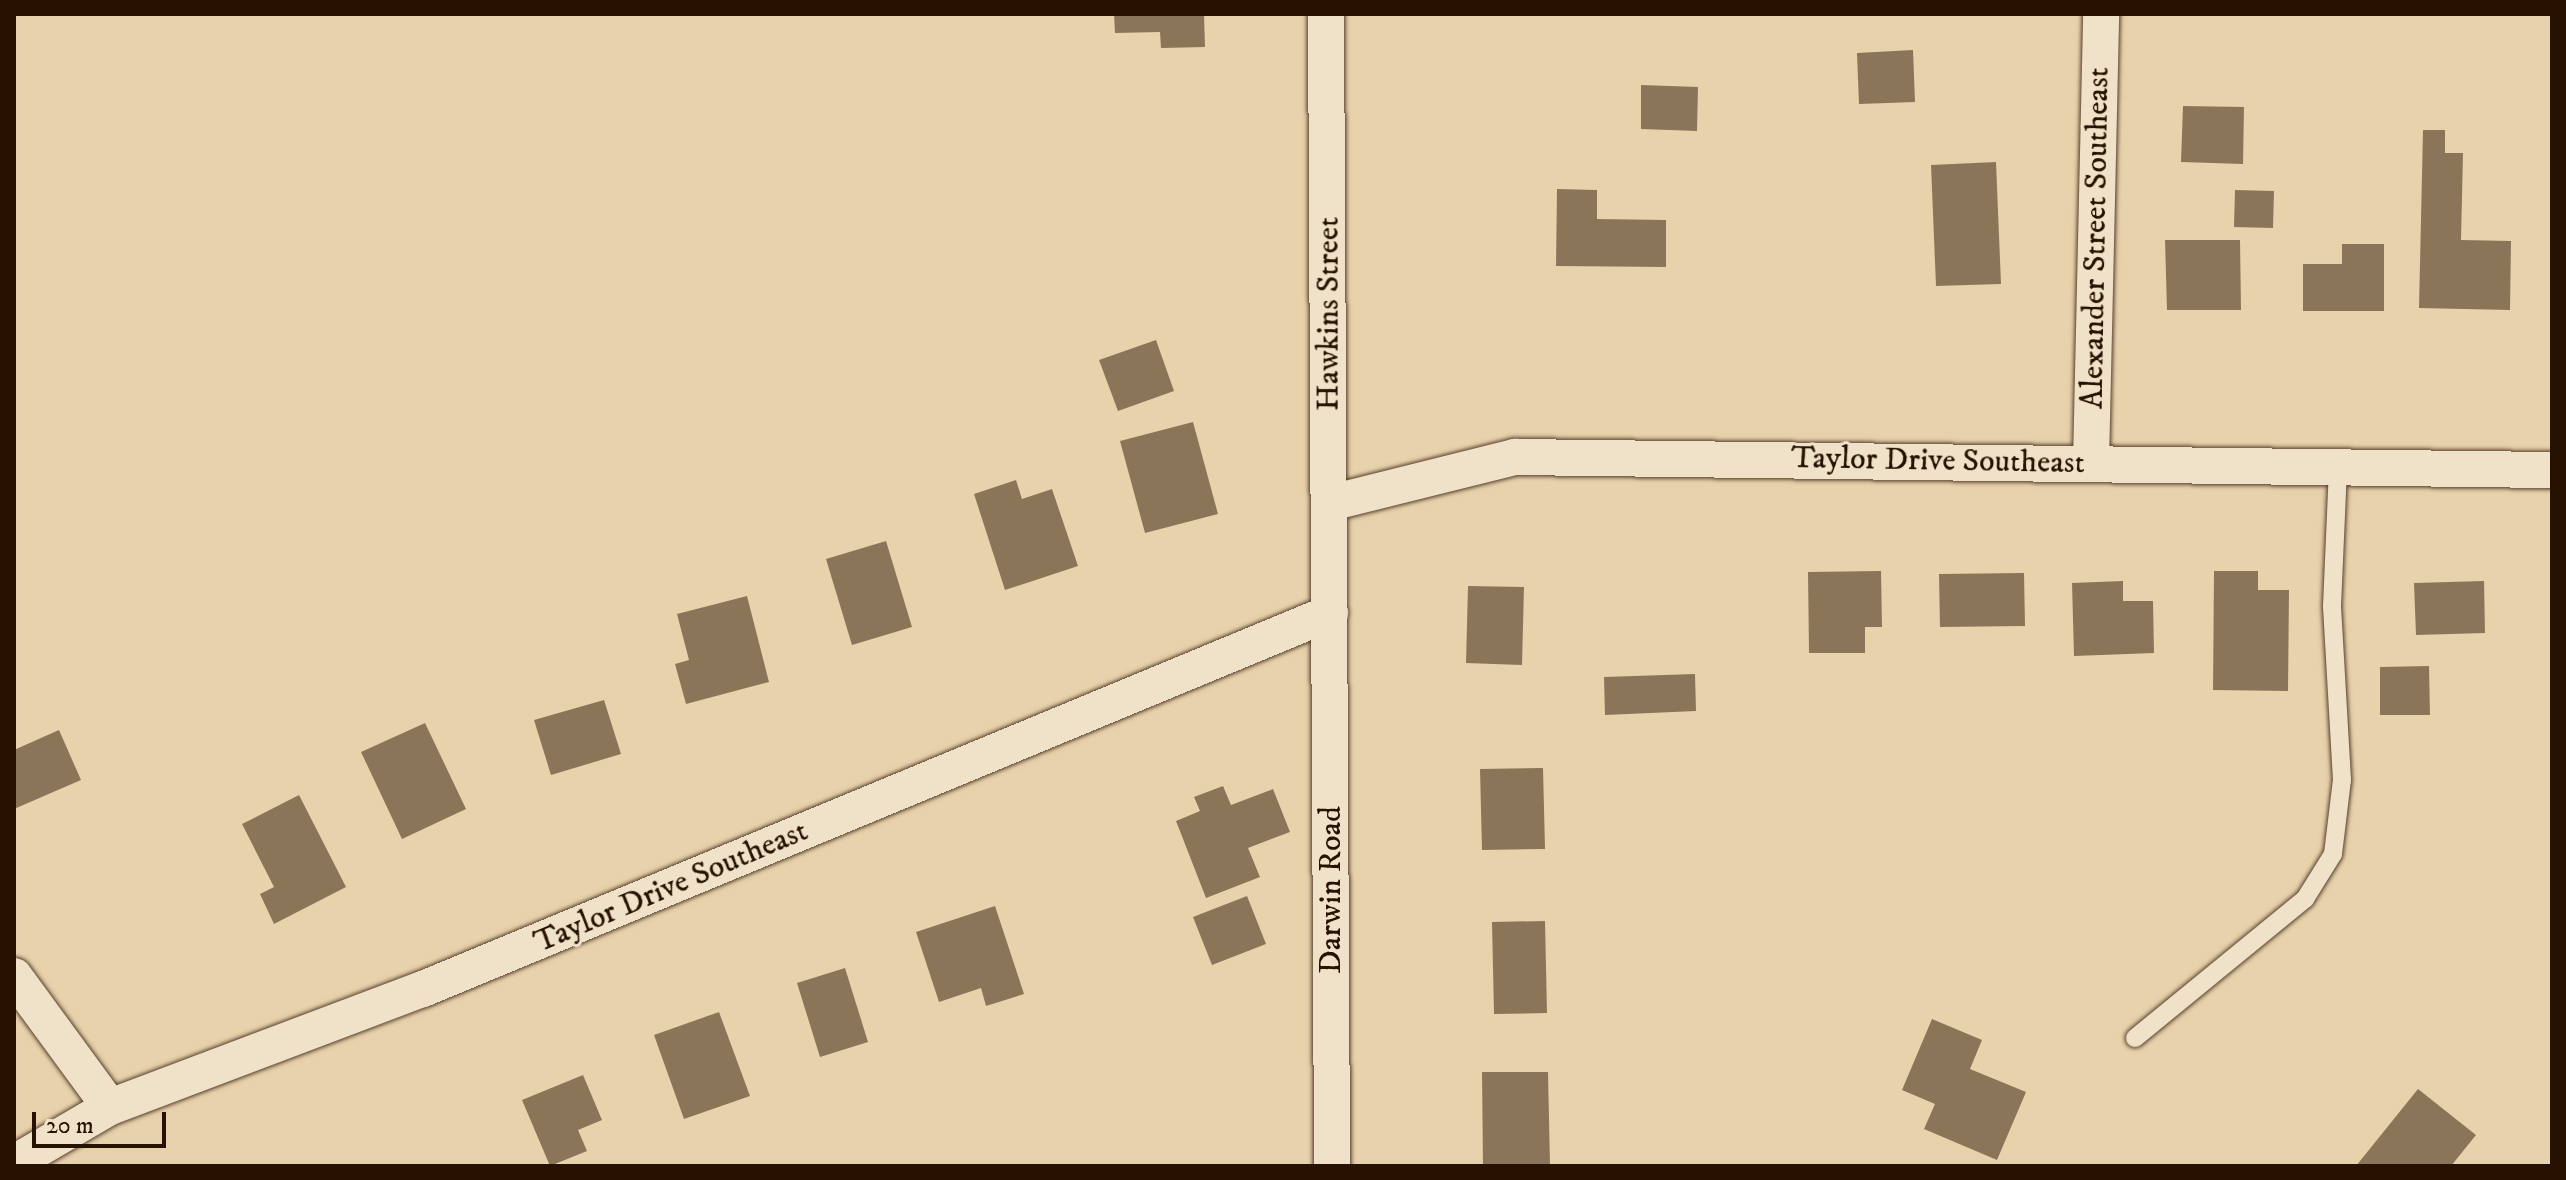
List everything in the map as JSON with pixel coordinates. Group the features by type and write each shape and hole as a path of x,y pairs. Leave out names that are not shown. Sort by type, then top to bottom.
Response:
{"street":[{"name":"Hawkins Street","path":"1326,14 1330,613"},
{"name":"Alexander Street Southeast","path":"2091,463 2101,14"},
{"name":"Taylor Drive Southeast","path":"1330,503 1515,457 2552,470"},
{"name":"Taylor Drive Southeast","path":"14,1163 110,1107 423,989 1330,613"},
{"name":"Darwin Road","path":"1330,613 1332,1166"},
{"path":"14,976 110,1107"}],"lane":[{"path":"2135,1038 2305,899 2333,854 2342,780 2332,606 2338,466"}],"building":[{"path":"1114,14 1204,14 1205,47 1161,48 1160,32 1115,33"},
{"path":"1913,50 1915,102 1859,104 1857,53"},
{"path":"1641,85 1698,87 1697,131 1641,129"},
{"path":"2183,106 2244,107 2243,164 2181,162"},
{"path":"2423,130 2445,130 2445,153 2463,153 2461,240 2511,241 2510,310 2419,308"},
{"path":"1996,162 2001,284 1936,286 1931,165"},
{"path":"1557,189 1597,190 1597,219 1666,220 1666,267 1556,266"},
{"path":"2235,190 2274,191 2273,228 2234,227"},
{"path":"2165,240 2240,240 2241,310 2167,310"},
{"path":"2342,244 2384,244 2384,311 2303,311 2303,264 2342,264"},
{"path":"1156,340 1174,391 1118,411 1099,360"},
{"path":"1193,422 1218,514 1145,533 1120,441"},
{"path":"1016,480 1022,499 1052,489 1078,566 1005,590 974,494"},
{"path":"886,541 912,627 852,645 826,559"},
{"path":"1881,571 1882,627 1865,627 1865,653 1809,653 1808,572"},
{"path":"2214,571 2258,571 2258,590 2289,590 2288,691 2213,690"},
{"path":"2024,573 2025,626 1940,627 1939,574"},
{"path":"2123,581 2123,601 2153,601 2154,653 2074,656 2072,583"},
{"path":"2484,581 2485,633 2416,635 2414,583"},
{"path":"1468,586 1524,587 1522,665 1466,663"},
{"path":"747,596 769,682 686,704 675,664 689,660 677,614"},
{"path":"2429,666 2430,715 2380,715 2380,667"},
{"path":"1695,674 1696,711 1605,715 1604,677"},
{"path":"604,700 621,754 551,775 534,720"},
{"path":"425,723 466,809 402,839 361,752"},
{"path":"59,730 81,780 14,809 14,750"},
{"path":"1543,768 1545,849 1482,850 1480,769"},
{"path":"1223,786 1231,805 1273,789 1290,832 1248,848 1260,877 1206,898 1176,821 1200,811 1194,797"},
{"path":"299,795 346,887 274,924 260,894 274,887 242,824"},
{"path":"1247,896 1266,944 1212,965 1193,917"},
{"path":"995,906 1024,994 986,1006 981,988 939,1002 916,932"},
{"path":"1545,921 1547,1013 1494,1014 1492,922"},
{"path":"845,968 868,1042 820,1057 797,983"},
{"path":"719,1012 750,1096 684,1119 654,1035"},
{"path":"1932,1019 1982,1040 1970,1069 2026,1092 1997,1160 1924,1129 1935,1104 1902,1090"},
{"path":"1482,1072 1548,1072 1550,1166 1483,1166"},
{"path":"583,1075 602,1120 578,1130 587,1151 550,1166 522,1100"},
{"path":"2418,1089 2476,1135 2451,1166 2356,1166"}]}
